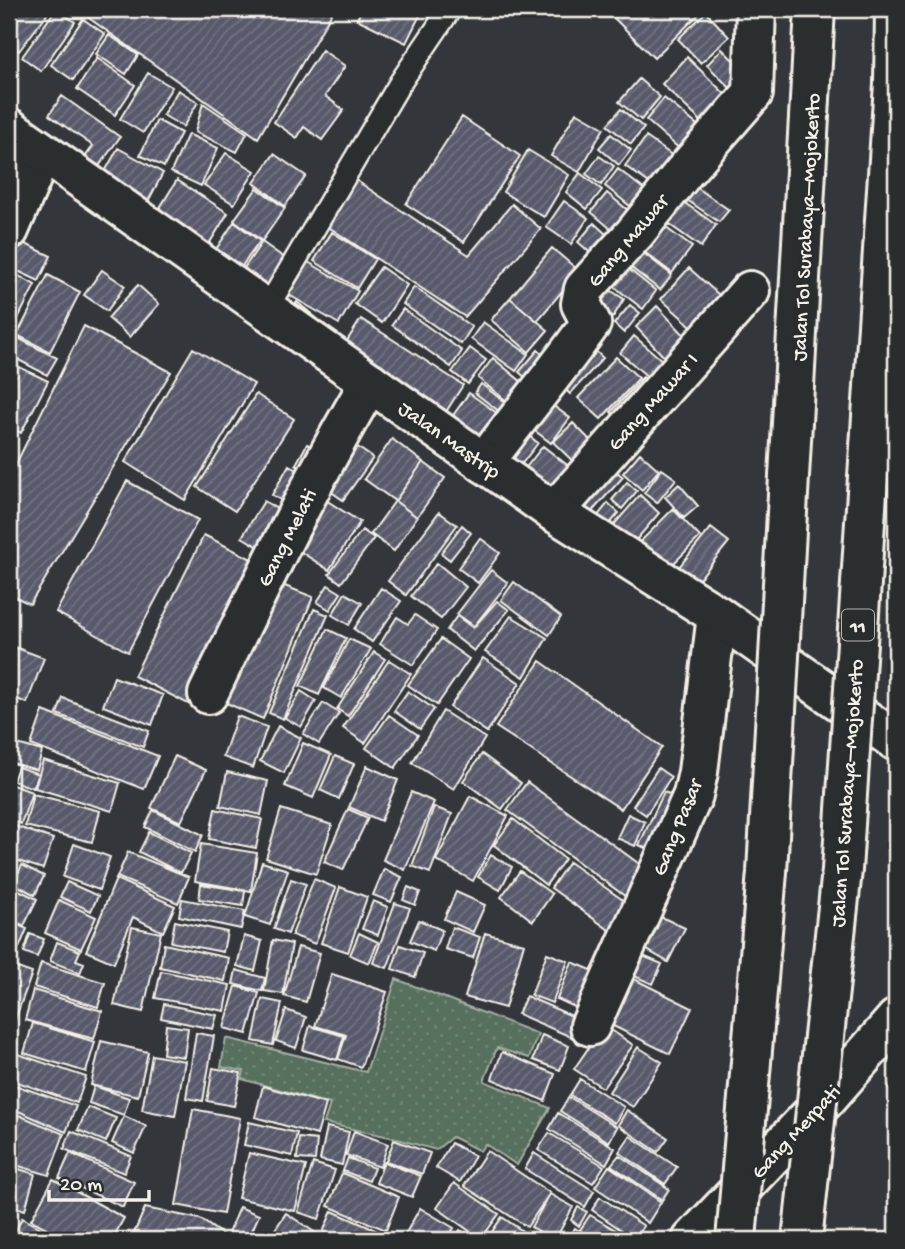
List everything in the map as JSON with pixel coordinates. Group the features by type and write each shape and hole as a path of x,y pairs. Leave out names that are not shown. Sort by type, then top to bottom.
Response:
{"main road":[{"name":"Gang Mawar","path":"484,463 564,362 591,323 581,304 584,289 753,93 756,9"},
{"name":"Jalan Tol Surabaya–Mojokerto","path":"736,1240 767,872 815,9"},
{"name":"Jalan Tol Surabaya–Mojokerto","path":"802,1240 843,856 894,84 895,9"},
{"name":"Jalan Mastrip","path":"9,128 554,512 717,615 896,741"},
{"path":"9,230 42,153"},
{"name":"Gang Mawar I","path":"554,512 750,291"},
{"name":"Gang Melati","path":"208,694 287,533 370,382"},
{"name":"Gang Pasar","path":"590,1026 693,794 717,615"},
{"name":"Gang Merpati","path":"692,1240 827,1098 896,1019"}],"lane":[{"path":"266,310 400,83 450,9"}],"green space":[{"path":"396,979 538,1034 529,1058 497,1048 484,1081 550,1108 517,1165 485,1144 480,1151 452,1137 436,1150 324,1123 330,1104 242,1079 244,1071 221,1067 226,1038 366,1072"}],"building":[{"path":"9,9 51,9 19,51 9,44"},
{"path":"56,9 75,22 41,71 22,57"},
{"path":"76,9 334,9 258,138"},
{"path":"362,9 423,9 406,43 357,19"},
{"path":"605,9 704,9 654,58"},
{"path":"706,12 729,37 701,63 678,39"},
{"path":"83,19 105,34 73,80 51,65"},
{"path":"109,35 138,55 126,74 96,54"},
{"path":"722,49 752,79 737,95 707,65"},
{"path":"322,50 345,66 325,96 344,110 322,140 304,127 297,138 274,122"},
{"path":"687,57 730,99 705,125 662,84"},
{"path":"97,58 135,85 115,115 77,89"},
{"path":"148,73 172,87 143,133 120,119"},
{"path":"639,79 660,97 641,120 619,102"},
{"path":"178,90 198,102 183,127 163,115"},
{"path":"62,96 120,137 91,177 78,167 93,146 49,115"},
{"path":"664,98 707,133 688,156 646,120"},
{"path":"203,103 247,133 237,152 195,132"},
{"path":"621,109 644,128 631,144 607,125"},
{"path":"576,112 604,128 579,172 551,156"},
{"path":"462,117 520,156 464,242 406,204"},
{"path":"157,120 181,133 164,167 140,155"},
{"path":"188,134 218,148 201,186 171,172"},
{"path":"611,134 631,150 619,165 599,148"},
{"path":"646,137 686,165 665,194 625,166"},
{"path":"118,148 163,173 143,211 97,186"},
{"path":"528,150 569,175 544,217 503,192"},
{"path":"226,153 255,171 234,204 204,185"},
{"path":"274,154 306,176 285,206 254,183"},
{"path":"599,156 614,166 601,185 586,174"},
{"path":"618,169 659,201 645,218 605,186"},
{"path":"580,173 602,190 587,209 566,192"},
{"path":"683,178 729,210 719,222 674,191"},
{"path":"354,179 469,255 512,204 541,229 465,317 324,224"},
{"path":"177,180 228,213 207,247 156,214"},
{"path":"257,188 285,208 262,241 234,220"},
{"path":"607,193 641,221 625,241 591,212"},
{"path":"672,194 716,225 701,247 656,215"},
{"path":"564,201 588,218 571,244 546,227"},
{"path":"654,219 692,247 672,273 635,245"},
{"path":"234,222 260,241 232,280 207,263"},
{"path":"594,223 620,247 604,265 578,242"},
{"path":"332,232 375,259 357,288 314,261"},
{"path":"17,240 51,256 39,281 9,267 9,257"},
{"path":"262,242 290,262 263,300 235,281"},
{"path":"633,245 672,275 660,290 621,260"},
{"path":"552,248 579,271 537,321 510,298"},
{"path":"616,259 656,291 643,309 603,278"},
{"path":"308,262 358,291 339,324 289,295"},
{"path":"381,267 407,285 382,323 355,304"},
{"path":"689,268 728,303 700,334 661,299"},
{"path":"102,270 125,286 107,311 84,295"},
{"path":"10,271 35,285 9,336 9,273"},
{"path":"48,275 80,292 50,352 17,335"},
{"path":"596,281 624,299 613,317 584,299"},
{"path":"138,285 159,304 130,337 108,318"},
{"path":"414,287 472,327 461,344 403,304"},
{"path":"510,298 548,330 529,352 491,320"},
{"path":"297,302 337,335 326,348 287,315"},
{"path":"630,305 640,313 624,333 614,324"},
{"path":"657,306 688,339 667,360 636,327"},
{"path":"403,309 462,351 451,367 392,325"},
{"path":"361,319 463,385 440,421 338,355"},
{"path":"483,322 528,354 516,371 471,339"},
{"path":"84,326 171,372 30,604 9,594 9,478"},
{"path":"634,336 670,367 656,384 620,353"},
{"path":"16,337 57,358 47,375 9,355"},
{"path":"589,345 603,358 570,394 556,380"},
{"path":"193,348 254,384 185,500 125,462"},
{"path":"470,348 486,360 468,384 452,372"},
{"path":"538,350 556,367 537,388 519,372"},
{"path":"616,357 639,378 601,419 578,398"},
{"path":"493,358 529,388 514,407 478,378"},
{"path":"9,362 48,381 21,433 9,427 9,390 16,376 9,373"},
{"path":"643,377 658,391 626,426 611,412"},
{"path":"481,384 514,409 508,418 475,393"},
{"path":"469,393 508,421 487,449 449,421"},
{"path":"256,394 294,419 235,511 197,487"},
{"path":"540,396 570,418 551,443 522,421"},
{"path":"573,423 602,452 583,471 553,442"},
{"path":"519,428 538,443 520,466 501,451"},
{"path":"392,439 423,462 395,501 364,479"},
{"path":"350,442 373,458 343,500 320,484"},
{"path":"307,444 324,453 314,474 296,464"},
{"path":"543,446 576,472 558,496 524,470"},
{"path":"640,453 659,470 642,490 623,473"},
{"path":"423,462 445,478 417,517 395,501"},
{"path":"606,462 623,477 588,516 571,501"},
{"path":"289,465 311,478 294,508 272,495"},
{"path":"662,469 676,479 657,503 644,493"},
{"path":"127,481 198,520 128,652 56,612"},
{"path":"627,482 637,491 622,509 612,500"},
{"path":"679,484 698,506 684,518 665,497"},
{"path":"315,493 360,522 329,570 284,541"},
{"path":"640,495 659,513 631,546 611,528"},
{"path":"264,501 287,515 265,551 242,537"},
{"path":"395,501 417,517 394,551 371,534"},
{"path":"608,503 619,513 607,527 596,518"},
{"path":"673,509 700,537 667,570 640,542"},
{"path":"439,512 457,525 406,595 388,581"},
{"path":"462,525 471,533 450,560 441,553"},
{"path":"711,528 729,542 692,588 674,573"},
{"path":"362,530 374,538 341,583 329,574"},
{"path":"204,535 267,567 196,708 134,676"},
{"path":"480,538 500,553 478,583 458,568"},
{"path":"437,563 466,587 441,619 411,596"},
{"path":"491,570 508,583 474,626 457,614"},
{"path":"267,579 313,597 263,719 217,699"},
{"path":"514,582 561,617 549,635 501,600"},
{"path":"328,585 341,593 330,610 317,602"},
{"path":"381,588 401,601 372,642 354,629"},
{"path":"345,593 362,603 349,625 332,615"},
{"path":"497,601 509,610 474,651 447,630 457,616 473,628"},
{"path":"314,609 328,615 283,719 269,713"},
{"path":"415,615 437,630 413,665 380,644 397,617 408,624"},
{"path":"511,616 547,638 524,677 485,652"},
{"path":"327,629 346,638 319,695 300,686"},
{"path":"349,639 371,649 341,698 324,688"},
{"path":"441,639 469,659 437,705 408,685"},
{"path":"9,645 44,658 27,703 9,696"},
{"path":"374,652 385,659 348,716 337,709"},
{"path":"483,658 520,683 487,732 450,707"},
{"path":"389,660 411,674 365,743 343,728"},
{"path":"540,661 662,747 621,809 496,727"},
{"path":"114,677 163,695 152,725 103,706"},
{"path":"301,691 316,701 301,727 285,718"},
{"path":"408,691 434,709 420,729 394,711"},
{"path":"63,698 149,731 143,747 57,714"},
{"path":"323,703 339,713 319,744 303,734"},
{"path":"43,711 158,756 144,789 31,745"},
{"path":"443,711 485,738 454,789 412,763"},
{"path":"389,715 418,735 395,768 366,748"},
{"path":"237,716 267,727 253,768 223,757"},
{"path":"9,721 16,723 9,750"},
{"path":"278,726 301,738 284,773 260,761"},
{"path":"303,743 331,755 313,798 285,786"},
{"path":"17,744 42,751 37,770 12,763"},
{"path":"482,754 521,783 502,809 463,781"},
{"path":"175,756 206,770 181,822 151,808"},
{"path":"335,756 354,764 339,799 320,790"},
{"path":"43,760 120,783 112,811 35,788"},
{"path":"367,766 398,780 381,821 349,807"},
{"path":"18,767 39,774 33,788 13,781"},
{"path":"658,768 671,777 646,815 633,806"},
{"path":"227,772 268,781 261,815 220,806"},
{"path":"527,782 649,871 629,899 507,810"},
{"path":"10,784 32,792 21,824 9,819"},
{"path":"411,792 434,802 405,870 383,860"},
{"path":"664,792 684,800 659,855 639,845"},
{"path":"33,794 100,811 92,842 25,826"},
{"path":"470,796 508,816 473,881 436,860"},
{"path":"434,807 452,814 430,873 412,866"},
{"path":"215,809 262,819 256,848 209,839"},
{"path":"281,809 332,825 316,874 266,858"},
{"path":"348,809 368,818 343,870 324,862"},
{"path":"153,810 203,835 195,852 145,827"},
{"path":"628,814 645,822 635,846 617,838"},
{"path":"513,819 565,859 546,885 494,845"},
{"path":"9,824 53,839 43,869 9,858"},
{"path":"149,832 191,853 181,873 139,852"},
{"path":"74,844 110,857 99,890 63,877"},
{"path":"201,844 257,853 251,891 195,881"},
{"path":"128,852 189,877 178,903 117,877"},
{"path":"491,855 512,867 500,890 478,877"},
{"path":"262,862 288,870 270,925 245,917"},
{"path":"569,862 630,905 612,932 551,888"},
{"path":"22,865 44,876 35,895 13,883"},
{"path":"384,869 402,877 391,902 373,895"},
{"path":"520,871 552,894 533,921 501,897"},
{"path":"116,879 175,906 163,932 133,917 114,963 86,951"},
{"path":"291,879 306,884 288,934 274,929"},
{"path":"314,879 336,888 315,944 292,935"},
{"path":"67,882 98,896 91,911 60,897"},
{"path":"201,884 245,891 243,906 199,899"},
{"path":"9,885 37,899 24,926 9,918"},
{"path":"340,887 367,897 348,952 321,943"},
{"path":"408,887 420,892 415,905 403,900"},
{"path":"456,892 485,905 473,932 444,919"},
{"path":"182,899 245,911 241,929 179,916"},
{"path":"59,900 96,917 81,949 45,933"},
{"path":"373,901 388,907 378,935 362,929"},
{"path":"395,903 410,908 387,968 373,963"},
{"path":"659,916 685,928 668,962 642,947"},
{"path":"419,920 442,930 434,951 410,941"},
{"path":"9,921 27,929 19,948 9,943"},
{"path":"175,921 227,932 223,952 171,942"},
{"path":"132,927 161,933 143,1012 114,1005"},
{"path":"452,927 480,937 473,958 445,949"},
{"path":"359,933 378,942 369,963 350,955"},
{"path":"485,933 524,944 505,1008 465,997"},
{"path":"30,934 44,939 37,957 24,952"},
{"path":"244,936 262,941 255,971 237,966"},
{"path":"273,940 292,944 283,994 264,991"},
{"path":"57,942 80,951 76,960 84,963 80,973 50,961"},
{"path":"164,944 229,958 225,981 160,967"},
{"path":"400,945 423,953 415,977 392,969"},
{"path":"298,947 320,953 306,1002 284,996"},
{"path":"631,951 662,964 653,984 622,971"},
{"path":"547,953 568,961 552,1003 531,995"},
{"path":"572,962 594,971 579,1009 557,999"},
{"path":"41,963 105,983 98,1007 34,987"},
{"path":"9,965 32,973 9,1036"},
{"path":"236,970 265,978 262,991 233,984"},
{"path":"161,971 230,985 225,1011 155,998"},
{"path":"332,974 387,992 361,1067 338,1059 346,1035 315,1026"},
{"path":"630,977 692,1008 670,1054 607,1023"},
{"path":"236,986 259,993 247,1034 224,1028"},
{"path":"33,990 102,1011 94,1039 25,1020"},
{"path":"526,996 586,1022 578,1040 518,1014"},
{"path":"262,999 282,1003 273,1045 253,1041"},
{"path":"164,1004 217,1015 213,1029 161,1018"},
{"path":"286,1010 306,1017 296,1048 276,1041"},
{"path":"33,1023 95,1042 86,1072 24,1053"},
{"path":"166,1025 188,1028 184,1057 163,1054"},
{"path":"604,1025 633,1045 603,1088 574,1069"},
{"path":"310,1026 344,1036 337,1060 303,1050"},
{"path":"196,1033 214,1036 203,1101 186,1098"},
{"path":"542,1035 569,1046 560,1070 533,1060"},
{"path":"101,1041 148,1052 138,1096 91,1085"},
{"path":"638,1047 662,1062 633,1107 609,1092"},
{"path":"12,1052 86,1077 77,1103 9,1079"},
{"path":"502,1052 555,1074 545,1101 492,1079"},
{"path":"152,1055 185,1061 175,1116 142,1110"},
{"path":"213,1068 241,1073 234,1106 207,1101"},
{"path":"896,1077 896,1094 888,1088"},
{"path":"580,1079 624,1107 615,1123 570,1095"},
{"path":"9,1083 76,1106 66,1132 9,1107"},
{"path":"94,1086 129,1098 124,1115 89,1103"},
{"path":"263,1086 326,1104 317,1135 255,1117"},
{"path":"569,1097 617,1127 609,1142 560,1111"},
{"path":"88,1107 116,1118 106,1142 78,1130"},
{"path":"193,1109 240,1118 223,1214 176,1205"},
{"path":"627,1110 668,1138 658,1152 618,1125"},
{"path":"9,1111 64,1134 49,1175 9,1163"},
{"path":"558,1113 615,1148 606,1164 549,1129"},
{"path":"124,1116 146,1126 134,1153 112,1143"},
{"path":"249,1122 297,1133 292,1156 244,1145"},
{"path":"327,1127 349,1132 342,1165 320,1160"},
{"path":"71,1131 131,1156 124,1173 64,1149"},
{"path":"354,1131 388,1144 380,1167 346,1155"},
{"path":"549,1133 604,1166 593,1183 538,1150"},
{"path":"630,1136 677,1167 665,1184 619,1152"},
{"path":"299,1138 317,1140 315,1160 297,1159"},
{"path":"394,1140 430,1153 422,1174 386,1161"},
{"path":"451,1143 475,1156 460,1182 436,1168"},
{"path":"487,1151 550,1193 527,1227 464,1186"},
{"path":"70,1153 134,1182 123,1207 59,1178"},
{"path":"249,1153 306,1166 295,1211 238,1198"},
{"path":"534,1153 594,1191 585,1207 525,1169"},
{"path":"619,1155 669,1189 662,1200 611,1165"},
{"path":"348,1158 374,1168 369,1181 343,1171"},
{"path":"384,1162 421,1176 412,1197 376,1183"},
{"path":"313,1163 335,1170 319,1219 298,1212"},
{"path":"9,1166 35,1174 25,1210 9,1205"},
{"path":"609,1166 661,1202 648,1223 595,1187"},
{"path":"342,1173 399,1197 386,1230 328,1206"},
{"path":"53,1179 124,1218 112,1240 69,1240 31,1220"},
{"path":"454,1183 499,1214 481,1239 437,1208"},
{"path":"550,1194 573,1207 555,1240 531,1227"},
{"path":"600,1197 644,1226 635,1239 592,1210"},
{"path":"239,1207 259,1215 248,1240 227,1236"},
{"path":"578,1207 587,1212 579,1226 571,1220"},
{"path":"145,1208 200,1219 230,1240 131,1240"},
{"path":"420,1208 454,1228 447,1240 402,1240"},
{"path":"332,1211 389,1236 387,1240 341,1240 323,1232"},
{"path":"9,1213 16,1216 9,1232"},
{"path":"286,1213 326,1240 268,1240"},
{"path":"590,1215 633,1240 597,1240 580,1230"},
{"path":"502,1217 534,1239 487,1239"},
{"path":"22,1218 62,1240 11,1240"},
{"path":"575,1228 593,1240 567,1240"},
{"path":"460,1230 477,1240 454,1240"}]}
